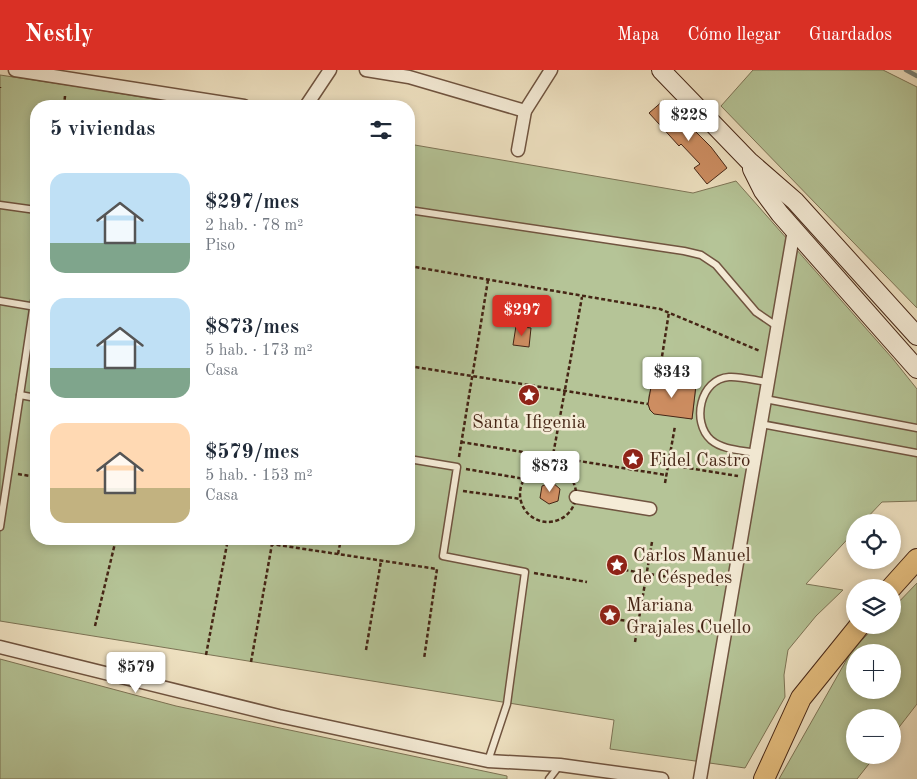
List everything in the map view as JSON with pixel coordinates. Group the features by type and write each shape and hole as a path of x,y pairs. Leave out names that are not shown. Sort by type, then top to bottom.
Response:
{"main road":[{"path":"662,70 749,161 795,201 917,336"},
{"path":"749,161 763,192 780,214 917,369"},
{"path":"780,214 779,205 781,200 786,198 795,201"},
{"path":"899,579 917,559"},
{"path":"764,779 801,698 853,634"}],"street":[{"path":"15,70 80,75 212,100"},
{"path":"310,100 330,70"},
{"path":"366,70 409,77 525,111"},
{"path":"518,150 525,111 550,70"},
{"path":"700,779 794,230"},
{"path":"576,497 650,509"},
{"path":"0,647 279,716 488,761 560,765 662,779"}],"lane":[{"path":"0,205 30,209"},
{"path":"415,211 701,255 716,265 756,312 778,327"},
{"path":"0,301 30,305"},
{"path":"0,527 30,336"},
{"path":"756,452 728,449 712,441 703,430 700,412 704,394 713,382 729,377 768,382"},
{"path":"20,395 30,397"},
{"path":"765,399 917,428"},
{"path":"761,424 917,453"},
{"path":"415,460 457,468 443,556 525,572 507,704 488,761"},
{"path":"549,779 560,765"}],"path":[{"path":"65,96 65,100"},
{"path":"415,267 660,309 772,356"},
{"path":"488,280 457,468 525,478"},
{"path":"551,466 582,297"},
{"path":"658,382 669,312"},
{"path":"415,367 648,404"},
{"path":"665,483 675,426"},
{"path":"461,442 666,475"},
{"path":"651,462 752,478"},
{"path":"551,466 560,469 572,480 576,497 569,513 554,521 545,522 536,519 524,508 521,499 522,485 525,478 536,469 551,466"},
{"path":"8,473 30,476"},
{"path":"454,489 521,499"},
{"path":"635,642 652,542"},
{"path":"95,626 115,545"},
{"path":"206,655 227,545"},
{"path":"251,662 272,545"},
{"path":"279,545 437,569 424,659"},
{"path":"338,554 340,545"},
{"path":"366,650 381,561"},
{"path":"618,569 733,587"},
{"path":"525,572 587,582"},
{"path":"614,619 725,635"}],"green space":[{"path":"753,70 883,70 917,87 917,308 721,106"},
{"name":"Santa Ifigenia","path":"0,75 159,100 30,100 30,545 415,545 415,145 693,193 736,181 893,359 917,389 917,501 882,502 871,514 846,514 846,541 806,584 843,590 816,616 788,650 784,675 785,697 745,768 610,749 614,720 0,621","holes":["663,380 696,385 692,419 650,410 650,392 659,382"]},
{"path":"917,583 917,704 901,725 901,709 846,709 846,764 869,764 857,779 779,779 846,661 846,699 901,699 901,644 858,644 868,634 901,634 901,600"},
{"path":"0,659 176,706 507,776 507,779 0,779"}],"building":[{"path":"664,100 682,121 684,120 711,147 727,168 707,184 694,168 700,164 681,144 679,146 649,113"},
{"path":"516,326 531,328 529,347 513,345"},
{"path":"663,380 696,385 692,419 654,414 650,410 648,404 651,387 656,382"},
{"path":"552,482 560,489 558,501 549,504 540,498 542,486"}],"waterway":[{"path":"906,70 917,76"}],"place":[{"name":"Santa Ifigenia","path":"529,395"},
{"name":"Fidel Castro","path":"633,459"},
{"name":"Carlos Manuel de Céspedes","path":"617,565"},
{"name":"Mariana Grajales Cuello","path":"610,615"}]}
